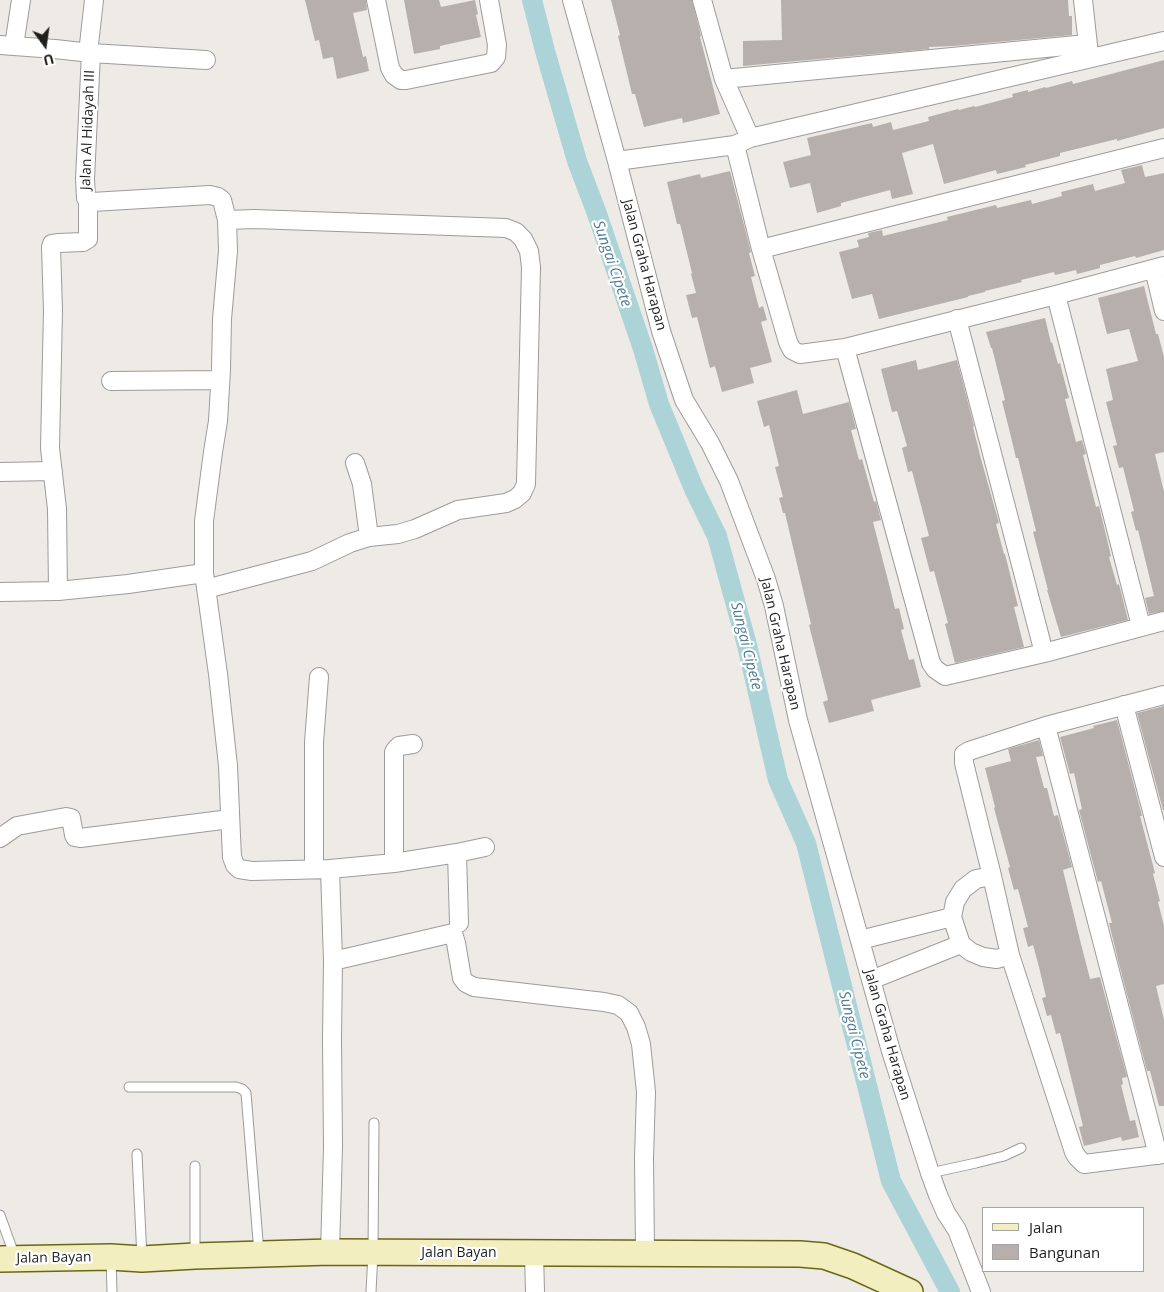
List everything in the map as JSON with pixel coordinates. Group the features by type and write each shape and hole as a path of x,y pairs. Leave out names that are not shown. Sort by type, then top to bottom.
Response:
{"main road":[{"name":"Jalan Bayan","path":"8,1259 142,1259 330,1252 800,1254 824,1256 853,1266 910,1292"}],"street":[{"path":"7,46 21,0"},
{"path":"94,0 90,53 206,60"},
{"path":"376,0 390,68 394,75 401,80 406,80 490,64 496,58 497,45 488,0"},
{"name":"Jalan Graha Harapan","path":"572,0 617,161 661,331 684,400 710,443 728,481 751,539 774,606 798,720 891,1051 938,1195 946,1213 957,1230 980,1292"},
{"path":"702,0 742,142 761,249 792,350 800,354 845,348 1159,267 1164,311"},
{"path":"1083,0 1088,51"},
{"path":"724,79 1088,51 1164,40"},
{"name":"Jalan Al Hidayah III","path":"7,46 90,53 85,178 86,198 88,200 92,202 218,196 222,200 227,220"},
{"path":"617,161 742,142 1088,51"},
{"path":"761,249 1164,148"},
{"path":"58,591 57,509 50,448 53,310 51,247 52,244 83,242 88,239 88,200"},
{"path":"0,592 58,591 128,584 205,581 312,561 350,543 370,537 398,534 416,529 458,510 506,503 515,499 522,493 526,484 531,267 528,251 523,239 516,232 506,228 254,219 227,220 228,251 222,319 218,421 204,521 205,581 228,766 232,858 235,865 239,869 252,871 322,869 394,863 485,847"},
{"path":"1056,295 1141,626"},
{"path":"957,319 1044,653"},
{"path":"845,348 931,663 935,669 945,676 1044,653 1164,621"},
{"path":"111,381 220,380"},
{"path":"355,463 362,484 370,537"},
{"path":"0,472 52,471"},
{"path":"319,677 314,742 322,869 333,961 333,1146 330,1252"},
{"path":"1046,726 1161,1155 1084,1164 1077,1157 1010,955 964,763 964,754 1046,726 1164,695"},
{"path":"1124,705 1164,857"},
{"path":"394,863 394,752 399,746 413,744"},
{"path":"0,838 17,826 66,817 72,818 74,835 80,838 230,819"},
{"path":"457,853 459,923"},
{"path":"992,876 976,879 963,888 954,902 952,918 961,944 971,952 983,957 997,958 1010,955"},
{"path":"860,940 952,918"},
{"path":"333,961 453,934 462,978 466,984 474,987 604,1002 618,1005 629,1012 641,1044 646,1092 644,1253"},
{"path":"871,980 961,944"},
{"path":"534,1252 536,1292"}],"lane":[{"path":"129,1087 236,1087 246,1093 259,1254"},
{"path":"371,1292 374,1123"},
{"path":"930,1173 1004,1156 1021,1148"},
{"path":"137,1154 142,1259"},
{"path":"195,1166 195,1256"},
{"path":"0,1215 8,1259"},
{"path":"111,1258 112,1292"}],"building":[{"path":"305,0 366,0 367,10 353,13 363,57 366,56 369,71 337,79 333,57 323,59 319,40 315,41"},
{"path":"404,0 439,0 441,7 475,0 481,37 440,46 440,49 414,54"},
{"path":"611,0 692,0 720,114 683,123 682,118 644,127 635,94 632,94"},
{"path":"781,0 1068,0 1069,16 1072,16 1072,35 743,66 743,41 782,40"},
{"path":"1164,60 1164,128 1117,141 1117,139 1060,153 1060,156 1025,165 1026,167 997,174 996,170 944,184 933,144 902,153 913,194 892,199 890,190 841,203 841,206 817,213 810,183 790,188 783,162 811,155 807,138 872,123 873,127 891,122 893,130 929,121 928,117 1013,97 1012,94 1072,81 1073,84"},
{"path":"1142,165 1145,177 1164,173 1164,250 1100,265 1100,268 1077,274 1076,270 1055,275 1054,272 1021,280 1022,282 968,297 879,319 872,294 852,299 839,252 859,247 857,240 869,237 868,233 882,230 883,236 948,220 947,217 996,205 997,208 1031,200 1032,204 1062,196 1061,192 1093,184 1095,191 1125,183 1121,170"},
{"path":"730,171 751,252 749,253 755,276 751,277 759,308 763,306 767,320 761,322 772,362 750,368 754,383 722,392 715,366 710,368 697,317 692,318 686,295 696,293 680,224 677,224 667,182 700,174 701,178"},
{"path":"1144,286 1164,357 1164,452 1155,454 1164,492 1164,611 1149,614 1145,598 1154,596 1138,530 1136,531 1131,512 1134,511 1123,467 1119,468 1113,446 1117,445 1106,402 1113,400 1106,369 1138,361 1129,329 1107,334 1098,298"},
{"path":"1045,318 1069,398 1065,399 1076,442 1082,440 1086,454 1083,455 1096,507 1099,506 1111,556 1109,557 1117,585 1119,584 1128,620 1061,637 1047,590 1033,532 1036,531 1002,401 1005,400 992,348 986,332"},
{"path":"916,360 918,370 957,360 999,523 996,524 1018,606 1014,607 1024,647 955,663 945,624 948,623 934,571 930,572 921,538 929,536 912,471 908,472 902,448 907,446 897,411 892,412 881,369"},
{"path":"797,390 803,414 849,402 856,429 851,430 859,460 862,459 881,520 873,522 895,609 899,608 904,629 901,630 909,660 914,659 921,687 871,700 874,711 829,723 823,702 828,700 809,625 811,624 785,513 783,513 779,498 783,497 775,467 779,466 769,425 764,427 757,401"},
{"path":"1164,706 1164,810 1163,810 1137,713"},
{"path":"1117,720 1142,816 1140,816 1155,873 1153,874 1164,926 1164,984 1156,986 1164,1020 1164,1106 1159,1106 1150,1071 1147,1071 1109,923 1112,923 1101,881 1098,882 1079,810 1082,809 1074,773 1070,774 1060,737"},
{"path":"1039,740 1043,756 1036,757 1054,816 1058,815 1072,867 1063,870 1090,979 1100,977 1127,1077 1122,1078 1123,1084 1121,1085 1130,1121 1135,1120 1139,1137 1122,1141 1121,1137 1084,1146 1079,1127 1083,1126 1060,1033 1056,1034 1051,1015 1047,1016 1042,998 1046,997 1039,967 1033,945 1028,947 1023,928 1028,927 1018,889 1014,890 1008,868 1010,867 985,768 1011,761 1008,749"}],"waterway":[{"name":"Sungai Cipete","path":"532,0 577,161 643,349 659,404 694,489 717,536 747,645 778,780 806,843 891,1181 950,1292"}]}
